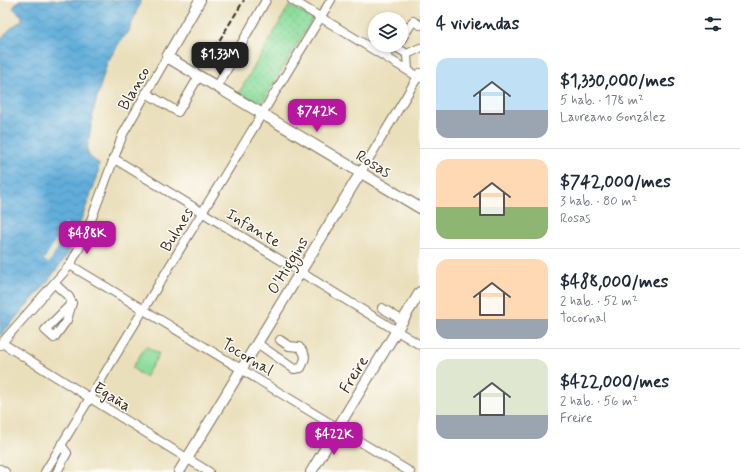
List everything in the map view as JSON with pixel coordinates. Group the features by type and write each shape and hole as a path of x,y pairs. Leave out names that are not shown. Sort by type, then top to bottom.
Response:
{"main road":[{"path":"167,57 200,0"},
{"name":"Rosas","path":"167,57 420,208"},
{"name":"O'Higgins","path":"179,472 361,172"},
{"name":"Freire","path":"311,472 420,292"}],"street":[{"path":"217,86 266,0"},
{"path":"292,0 408,70 419,75"},
{"name":"Bulnes","path":"45,472 331,0"},
{"path":"408,29 413,21 420,25"},
{"path":"406,54 420,48"},
{"path":"383,55 388,52"},
{"path":"404,52 406,54 408,70"},
{"name":"Blanco","path":"1,344 70,266 84,239 123,134 167,57"},
{"name":"O'Higgins","path":"361,172 419,75"},
{"path":"146,93 178,112 199,76"},
{"name":"Infante","path":"114,158 420,345"},
{"name":"Tocornal","path":"70,266 144,309 410,472"},
{"path":"55,284 69,297 72,303"},
{"path":"382,308 403,321"},
{"path":"257,343 294,369 299,369 306,358 305,354 299,347 289,346 280,340"},
{"name":"Egaña","path":"1,344 209,472"},
{"path":"57,472 67,453 61,445"},
{"path":"0,469 5,472"}],"green space":[{"path":"289,6 313,18 260,106 239,93"},
{"path":"146,346 159,354 145,377 132,368"}],"water":[{"path":"19,0 141,0 128,33 121,40 107,63 94,108 87,150 89,156 99,164 97,178 68,254 45,285 0,336 0,40 9,30 22,20 22,16 13,8"}],"pier":[{"path":"65,223 70,226 65,236 74,241 72,244 63,239 49,263 44,260 57,238 55,236 59,227 62,228"}],"railway":[{"path":"199,58 219,41 244,0"}]}
